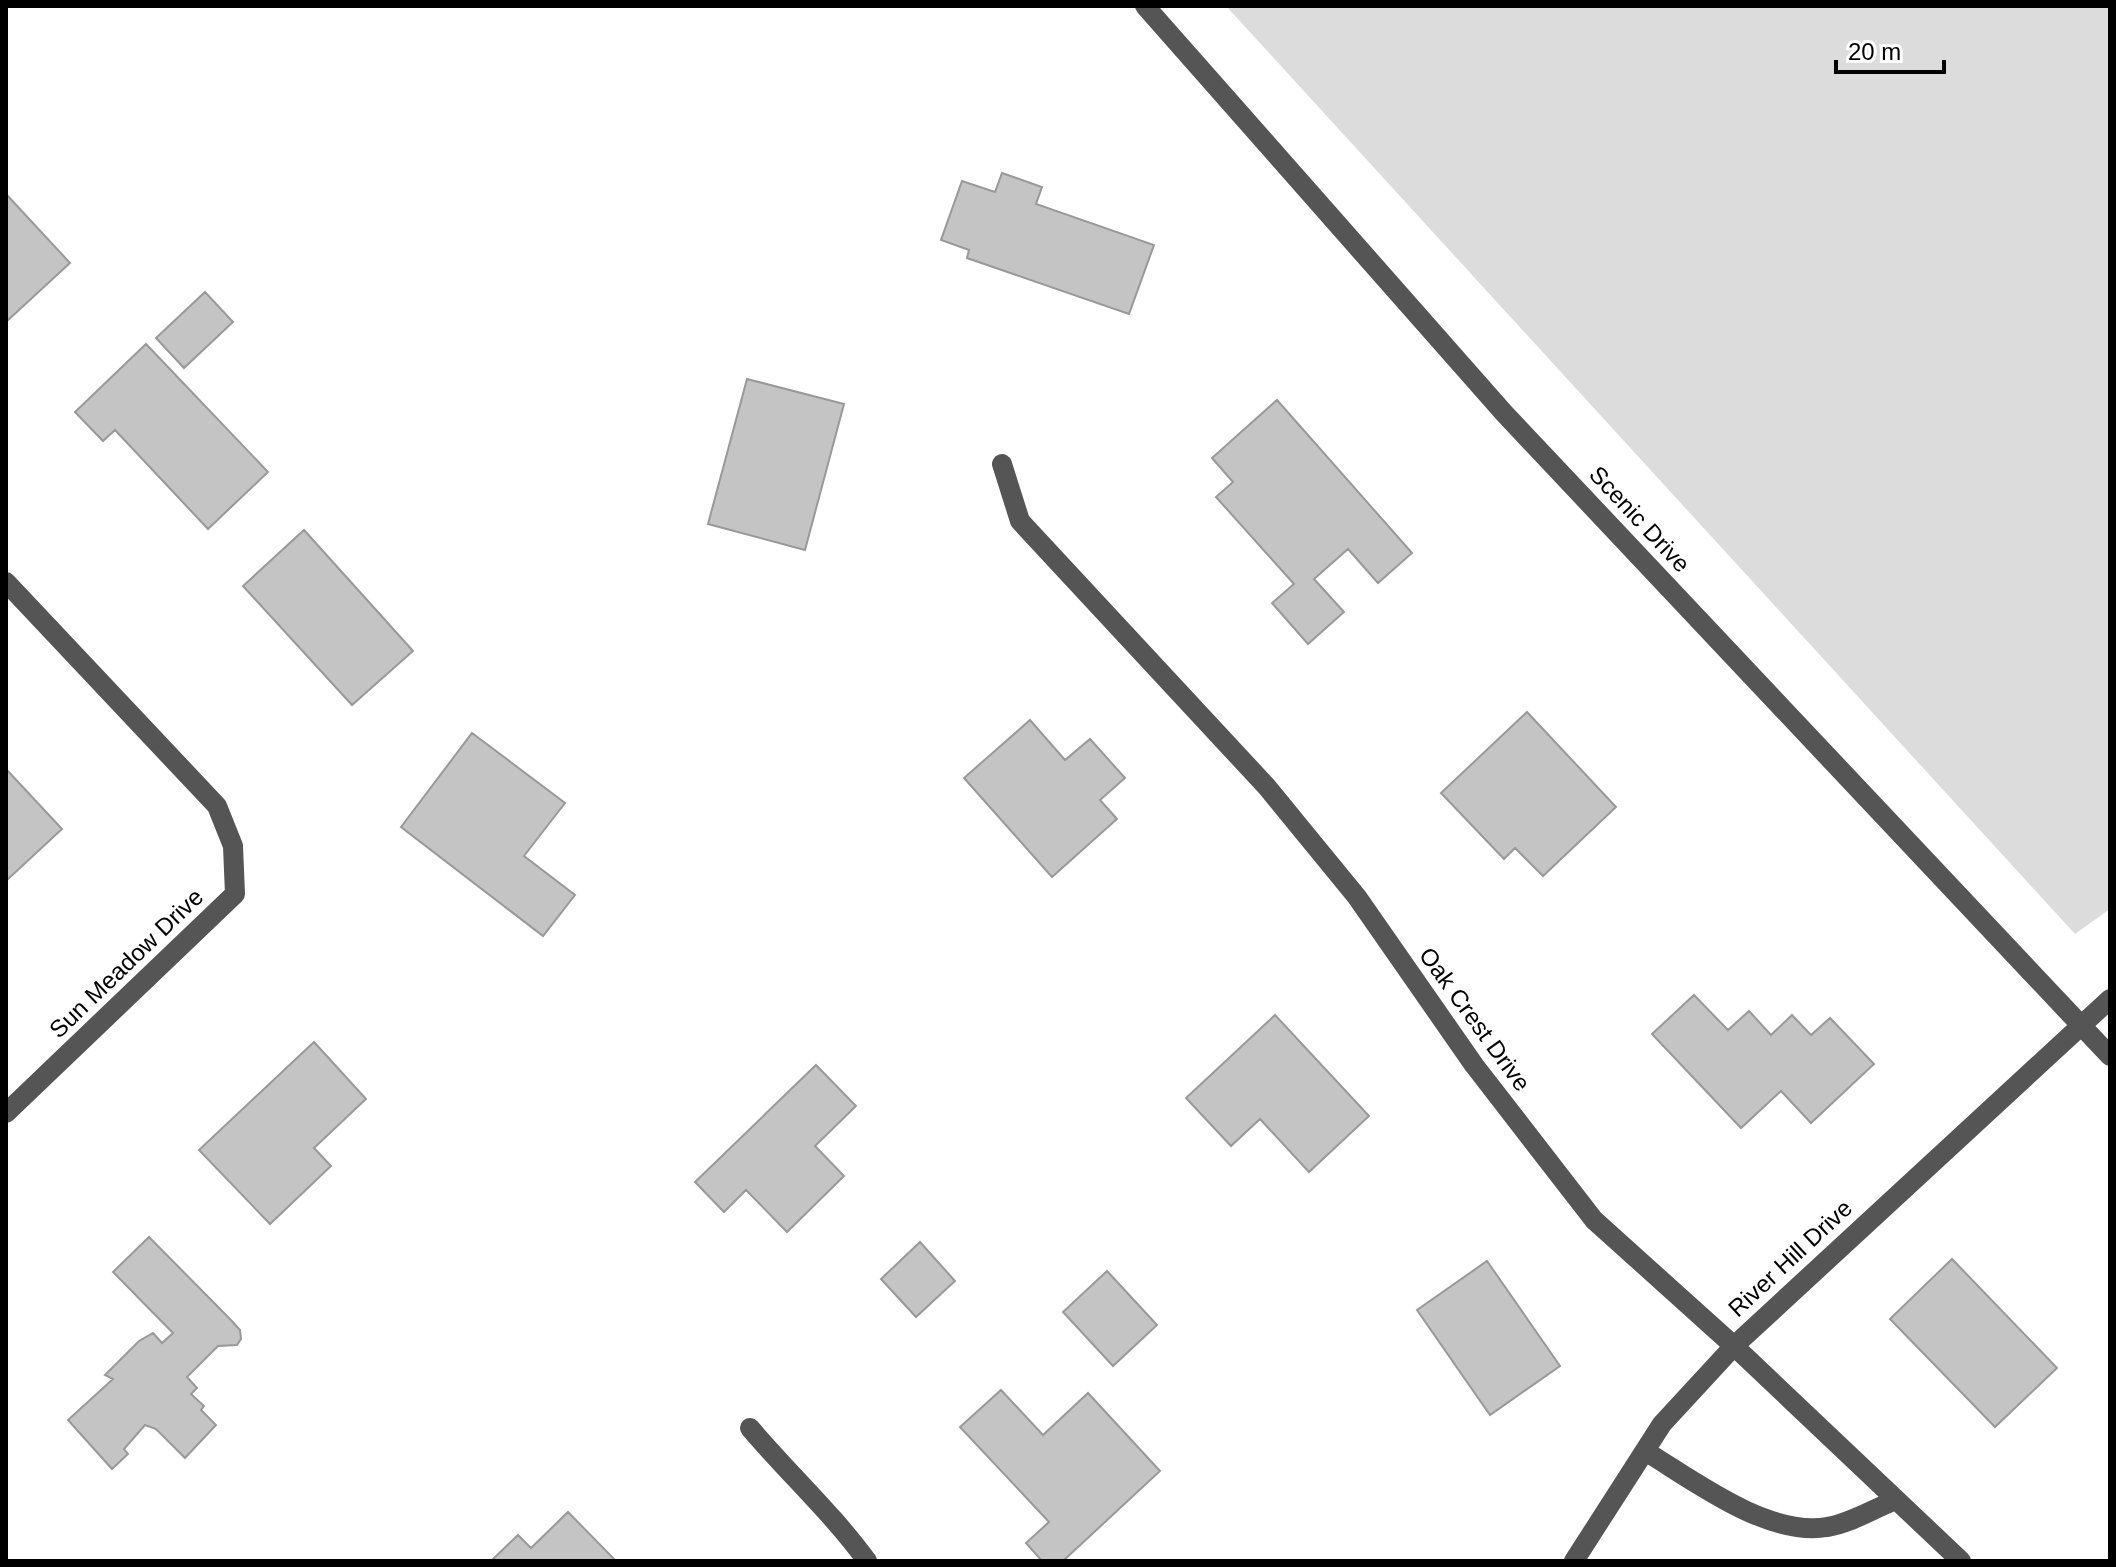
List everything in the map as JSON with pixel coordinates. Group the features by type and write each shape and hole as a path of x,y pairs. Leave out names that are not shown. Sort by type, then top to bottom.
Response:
{"street":[{"name":"Scenic Drive","path":"1145,6 1504,413 2110,1056"},
{"name":"Oak Crest Drive","path":"1002,464 1020,521 1277,798 1357,897 1474,1065 1594,1220 1734,1346 1961,1561"},
{"name":"Sun Meadow Drive","path":"6,582 217,806 233,846 235,894 6,1113"},
{"name":"River Hill Drive","path":"1574,1561 1662,1424 1734,1346 2079,1024 2110,999"},
{"path":"750,1428 791,1476 836,1518 867,1561"},
{"path":"1645,1451 1724,1500 1777,1523 1826,1528 1896,1500"}],"shaded area":[{"path":"1226,6 2110,6 2110,909 2075,934"}],"building":[{"path":"1002,173 1042,187 1036,204 1154,245 1129,314 967,258 969,250 941,240 962,181 995,192"},
{"path":"6,194 70,263 6,322"},
{"path":"205,292 233,322 184,368 156,338"},
{"path":"146,344 268,472 208,529 115,430 103,441 75,412"},
{"path":"747,379 844,404 805,550 708,524"},
{"path":"1277,400 1412,553 1378,583 1348,549 1314,579 1344,612 1308,644 1272,603 1294,584 1216,497 1233,482 1212,458"},
{"path":"304,530 413,651 352,705 243,586"},
{"path":"1527,712 1616,807 1543,876 1515,848 1504,859 1441,793"},
{"path":"1030,720 1065,760 1090,739 1125,778 1100,800 1117,819 1052,877 964,778"},
{"path":"472,733 565,803 524,856 575,895 543,936 401,827"},
{"path":"6,769 62,829 6,881"},
{"path":"1694,995 1728,1030 1749,1011 1771,1035 1792,1015 1811,1035 1830,1018 1874,1064 1811,1123 1781,1091 1741,1128 1652,1034"},
{"path":"1275,1015 1369,1116 1309,1172 1260,1119 1231,1146 1186,1098"},
{"path":"314,1042 366,1099 314,1148 331,1166 270,1224 199,1150"},
{"path":"816,1065 856,1106 815,1146 844,1176 787,1232 746,1190 724,1212 695,1182"},
{"path":"149,1237 240,1330 241,1339 237,1345 218,1346 187,1377 197,1388 191,1394 204,1406 201,1410 216,1425 185,1458 156,1429 145,1425 124,1449 128,1454 112,1469 68,1420 113,1379 105,1375 139,1341 153,1333 162,1343 173,1333 113,1272"},
{"path":"920,1242 955,1281 916,1317 881,1279"},
{"path":"1952,1259 2057,1368 1995,1427 1890,1319"},
{"path":"1487,1261 1560,1366 1490,1415 1417,1310"},
{"path":"1107,1271 1157,1325 1113,1366 1063,1312"},
{"path":"1001,1390 1043,1435 1088,1393 1160,1471 1063,1561 1042,1561 1026,1543 1049,1522 960,1427"},
{"path":"568,1512 616,1561 491,1561 518,1535 531,1548"}]}
